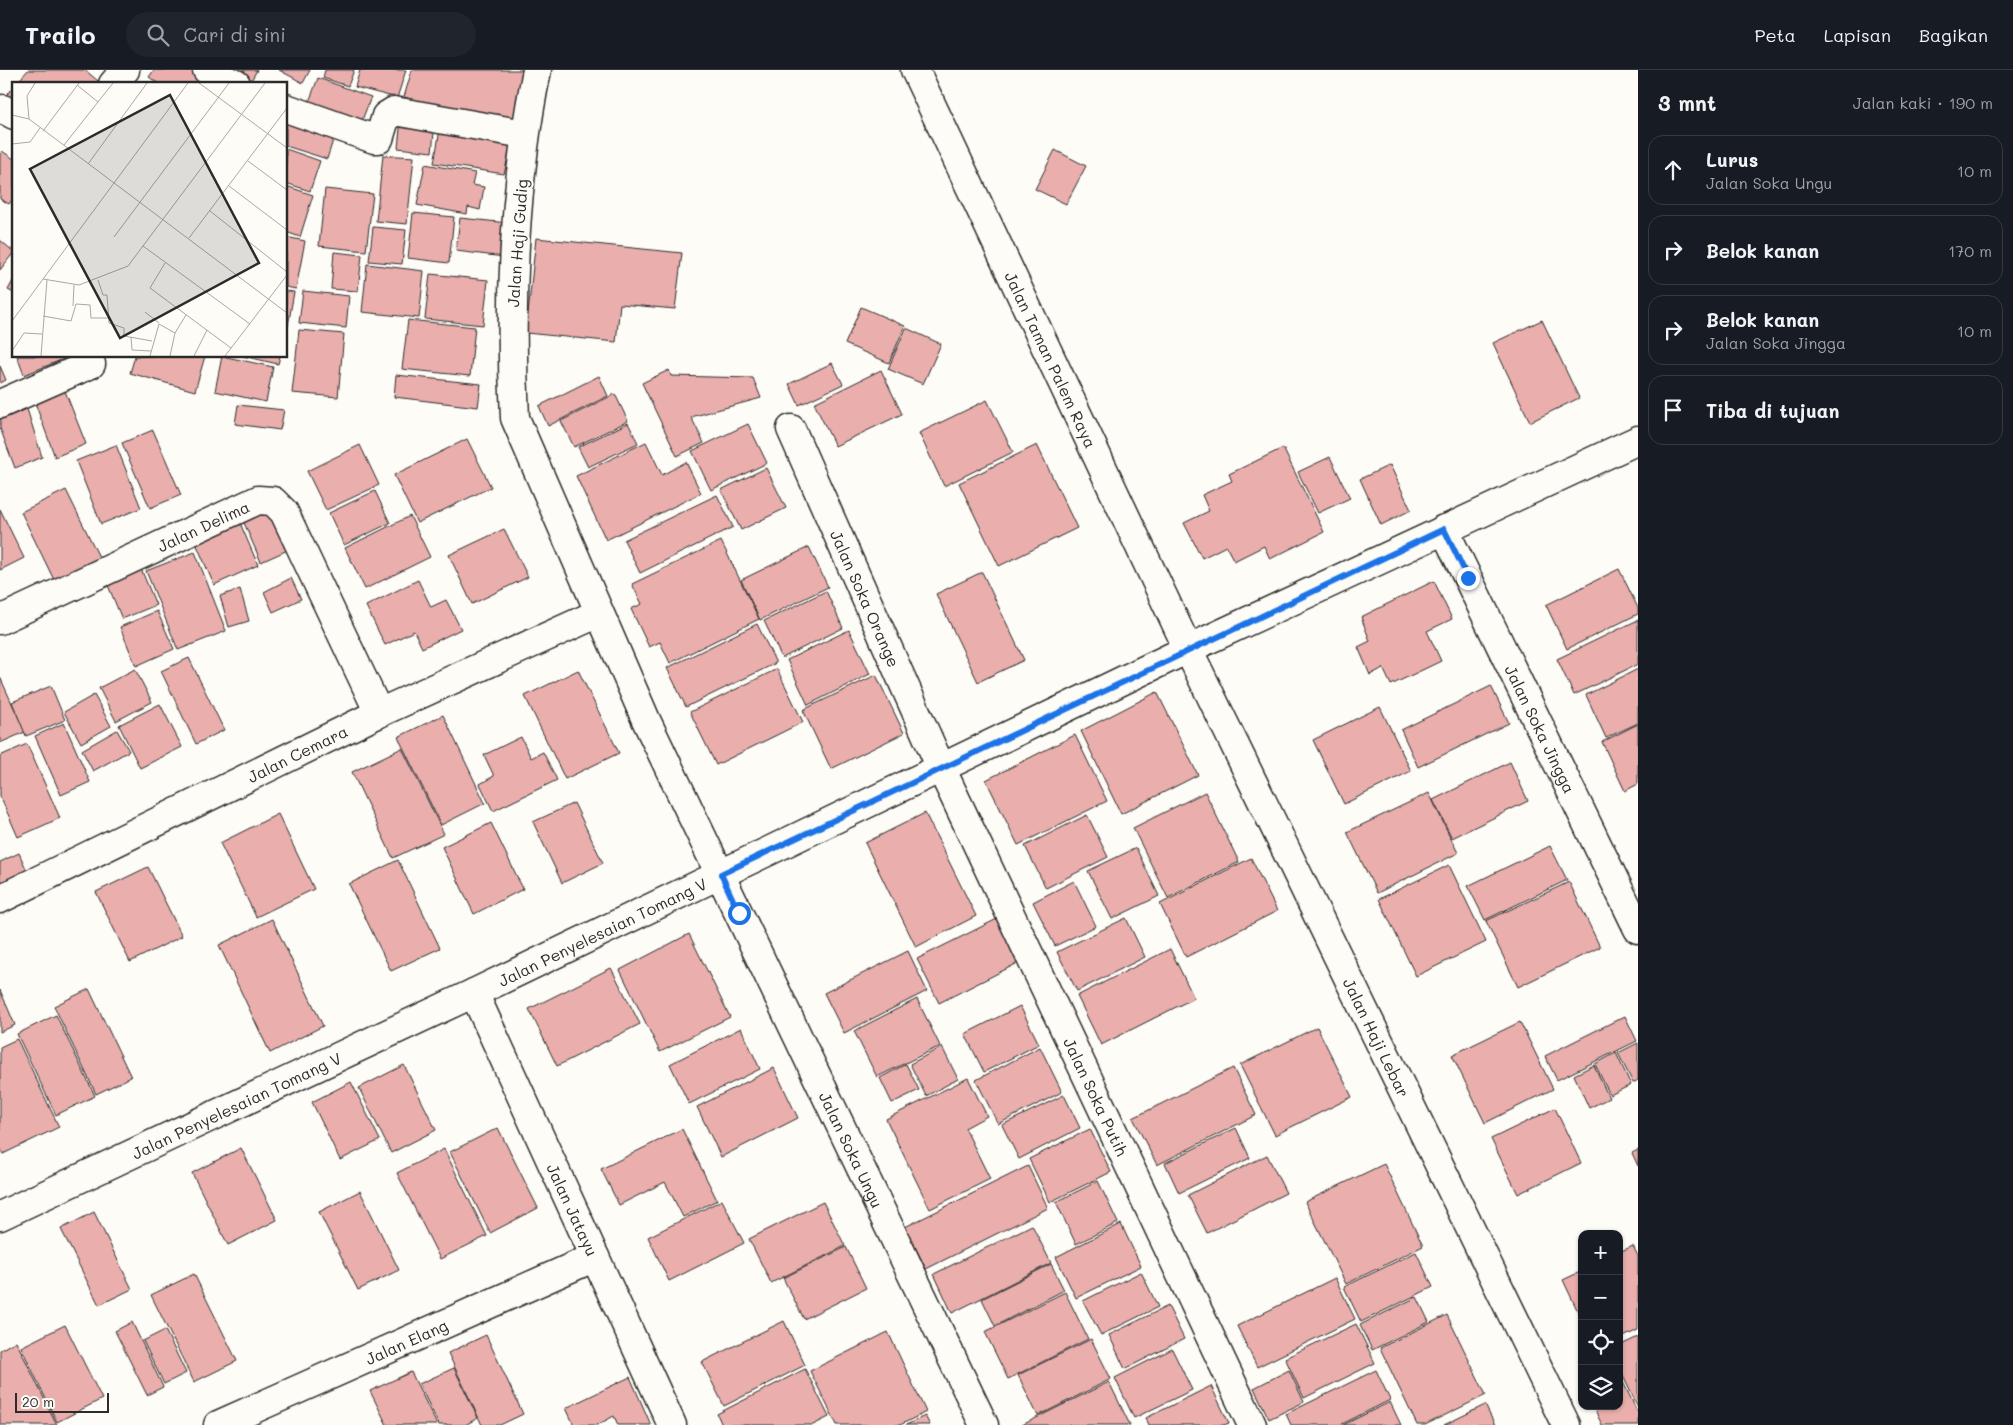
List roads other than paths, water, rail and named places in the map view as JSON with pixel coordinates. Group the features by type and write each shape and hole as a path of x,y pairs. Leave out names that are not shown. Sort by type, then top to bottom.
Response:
{"street":[{"path":"115,82 125,70"},
{"path":"207,70 232,82"},
{"name":"Jalan Haji Gudig","path":"514,418 512,364 513,288 525,134 537,70"},
{"name":"Jalan Taman Palem Raya","path":"915,70 1188,649"},
{"path":"0,110 3,109 12,114"},
{"path":"288,109 374,140 379,139 386,116 394,111 525,134"},
{"path":"0,404 91,364"},
{"name":"Jalan Soka Ungu","path":"514,418 646,720 984,1425"},
{"name":"Jalan Soka Orange","path":"792,429 941,768"},
{"name":"Jalan Penyelesaian Tomang V","path":"0,1216 474,993 1188,649 1638,440"},
{"name":"Jalan Delima","path":"0,620 258,500 273,501 284,512 379,713"},
{"name":"Jalan Soka Jingga","path":"1444,529 1638,929"},
{"name":"Jalan Cemara","path":"0,899 379,713 599,613"},
{"name":"Jalan Haji Lebar","path":"1188,649 1566,1425"},
{"name":"Jalan Soka Putih","path":"941,768 1252,1425"},
{"name":"Jalan Jatayu","path":"474,993 672,1425"},
{"name":"Jalan Elang","path":"218,1425 594,1257"}]}
